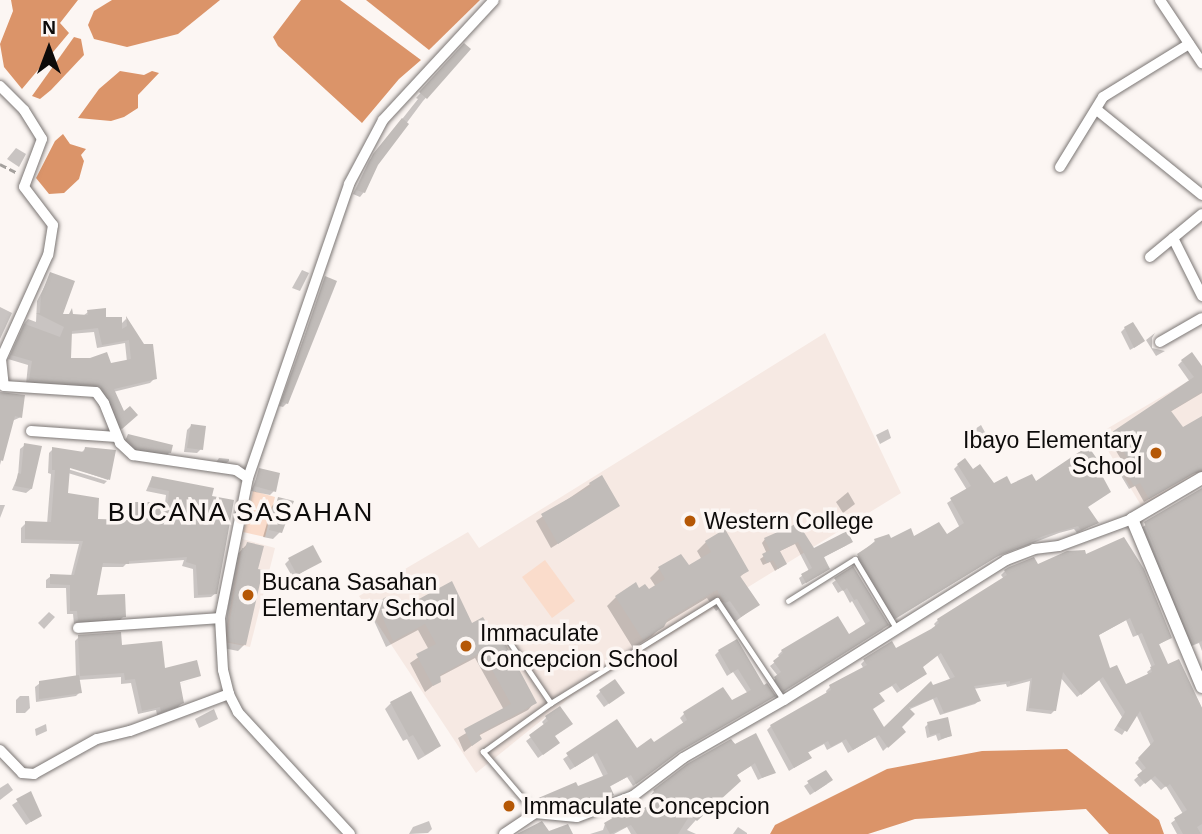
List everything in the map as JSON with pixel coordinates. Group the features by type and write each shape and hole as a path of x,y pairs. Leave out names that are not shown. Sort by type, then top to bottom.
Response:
{"street":[{"path":"350,834 238,712 229,694 223,670 220,618 248,478 349,184 383,120 494,0"},
{"path":"1160,0 1202,63"},
{"path":"1060,167 1103,97 1189,44"},
{"path":"0,86 24,110 42,139 24,187 53,225 48,255 1,359 4,386 96,392 104,403 117,436 133,454 236,470 248,478"},
{"path":"1097,110 1202,195"},
{"path":"1150,257 1202,214"},
{"path":"1172,238 1202,296"},
{"path":"1160,342 1202,318"},
{"path":"31,431 117,436"},
{"path":"504,834 535,813 577,817 633,796 683,758 784,700 1006,560 1034,549 1059,547 1132,519 1202,478"},
{"path":"1132,519 1202,687"},
{"path":"78,628 220,618"},
{"path":"0,750 23,774 34,774 97,739 131,731 229,694"}],"lane":[{"path":"789,601 855,559 897,630"},
{"path":"535,813 483,752 551,703 717,600 784,700"},
{"path":"505,635 551,703"}],"path":[{"path":"0,164 28,177"}],"shaded area":[{"path":"11,0 78,0 60,23 69,33 22,89 4,67 0,44 13,11"},
{"path":"112,0 220,0 178,34 127,47 94,39 88,25 94,11"},
{"path":"301,0 340,0 421,60 399,79 362,123 278,46 273,37"},
{"path":"366,0 480,0 429,50"},
{"path":"74,37 81,39 84,55 40,99 32,96"},
{"path":"120,71 144,75 152,71 159,73 138,95 138,108 124,117 111,121 78,118 99,89"},
{"path":"63,134 70,144 86,149 81,155 84,161 79,179 64,193 49,194 36,178 55,141"},
{"name":"Western College","path":"825,333 901,493 573,695 476,773 359,596 468,532 479,548"},
{"name":"Ibayo Elementary School","path":"1202,373 1202,472 1142,507 1098,434"},
{"path":"253,491 275,497 265,537 243,532"},
{"name":"Bucana Sasahan Elementary School","path":"242,539 275,548 250,647 224,642"},
{"path":"545,560 575,601 552,618 522,577"},
{"path":"1067,749 1159,820 1164,834 1109,834 1086,809 915,819 868,834 770,834 775,825 887,769 982,751"}],"building":[{"path":"464,43 471,49 427,99 419,92"},
{"path":"402,118 409,124 378,165 365,193 356,190 373,154"},
{"path":"50,272 75,281 63,314 69,314 72,308 73,314 88,315 87,310 106,308 106,317 122,317 122,329 127,326 126,316 144,344 153,344 157,379 114,389 124,411 130,406 138,415 122,429 111,400 100,386 29,380 32,361 11,355 25,324 60,337 64,327 36,313 40,313 41,295","holes":["98,328 102,345 129,340 131,359 111,363 107,352 90,358 71,358 72,331"]},
{"path":"325,276 337,281 288,404 282,402"},
{"path":"1133,322 1145,341 1134,348 1124,327"},
{"name":"Ibayo Elementary School","path":"1192,352 1202,366 1202,392 1171,411 1183,427 1202,416 1202,469 1149,499 1140,483 1134,486 1121,464 1128,459 1112,432 1194,377 1181,360"},
{"path":"0,392 25,395 22,418 15,416 3,461 0,460"},
{"path":"191,424 206,426 203,450 187,448"},
{"path":"128,434 173,445 171,453 136,448 126,439"},
{"path":"24,443 42,446 32,489 15,486 18,473 21,474"},
{"path":"1088,446 1102,466 1098,468 1111,492 1088,507 1099,523 1081,530 1078,526 1046,535 1003,553 896,618 857,554 875,542 874,539 889,534 891,538 911,528 914,536 939,522 947,534 964,523 950,498 971,486 957,464 965,458 973,469 980,464 994,483 1007,476 1011,484 1032,474 1036,481"},
{"path":"52,447 84,452 85,447 116,450 110,480 70,468 68,493 99,498 98,519 132,520 133,502 168,502 169,491 149,487 152,476 214,488 212,496 234,500 217,594 198,595 196,565 186,562 187,557 129,561 129,564 103,563 97,595 125,594 126,617 78,621 77,611 70,611 70,585 50,584 50,574 74,575 83,541 25,539 25,521 51,522 55,470 52,470"},
{"path":"259,468 280,473 276,492 254,486"},
{"path":"602,475 620,506 558,544 541,514 591,486 589,483"},
{"path":"1202,488 1202,641 1194,644 1144,522"},
{"path":"278,497 294,501 282,533 269,530"},
{"path":"798,523 814,548 847,531 853,542 824,557 830,569 806,583 801,574 812,568 798,542 780,551 787,564 778,569 773,560 767,563 762,554 770,550 764,538"},
{"path":"725,529 749,571 740,576 760,605 741,617 730,601 725,603 717,590 668,619 664,627 643,640 615,596 636,582 639,588 645,584 649,589 665,579 658,567 681,554 689,565 711,552 705,541"},
{"path":"1124,537 1144,569 1172,638 1159,644 1168,664 1179,659 1202,708 1202,824 1197,827 1201,834 1183,834 1174,818 1187,810 1170,784 1166,787 1155,776 1145,784 1137,775 1146,768 1138,758 1154,741 1140,711 1127,732 1117,726 1125,712 1103,677 1081,695 1063,672 1056,711 1029,708 1032,678 1010,684 1010,681 974,686 981,701 944,713 937,697 909,708 915,714 902,727 906,732 888,748 879,735 853,750 846,739 831,747 828,741 808,752 812,758 794,768 770,725 831,690 829,685 867,665 863,659 892,641 896,648 931,629 939,623 937,619 1007,575 1004,570 1009,567 1034,557 1038,564 1067,551 1085,550 1086,554","holes":["1130,618 1137,635 1142,633 1155,665 1150,667 1152,672 1126,684 1117,665 1110,668 1099,635","941,653 955,677 933,685 931,681 884,727 873,709 885,701 879,693 896,683 901,690 927,674 923,667"]},
{"name":"Bucana Sasahan Elementary School","path":"247,542 264,546 258,569 263,570 246,645 229,642 228,631 242,548 245,549"},
{"path":"313,545 322,562 297,575 288,558"},
{"path":"853,566 889,625 784,691 774,677 781,672 773,661 783,653 781,650 838,616 849,634 870,621 857,599 854,600 847,588 843,591 834,578"},
{"path":"452,581 472,623 483,617 499,644 505,643 537,703 479,734 482,739 472,746 464,729 511,704 482,652 440,675 441,682 433,686 416,654 436,644 425,624 393,641 376,603 386,597 395,612"},
{"path":"121,632 122,645 162,641 165,668 197,660 201,676 180,682 184,703 161,712 160,707 142,711 135,679 125,680 124,673 80,676 78,635"},
{"path":"737,639 764,685 767,683 776,696 679,752 636,784 631,775 610,786 614,795 574,809 568,809 565,801 552,807 538,806 536,799 576,782 578,786 608,774 597,753 575,767 566,753 617,719 637,748 651,738 654,742 687,720 683,712 723,687 732,700 751,690 738,669 731,673 718,650"},
{"path":"79,675 82,693 39,699 39,681"},
{"path":"615,679 625,693 609,704 599,690"},
{"path":"411,691 441,746 425,755 413,735 409,737 390,702"},
{"path":"560,706 573,724 555,736 560,743 543,755 529,735 548,721 545,716"},
{"path":"948,717 952,736 941,739 940,733 930,735 927,722"},
{"path":"756,733 776,773 762,778 755,763 737,775 741,781 697,821 690,815 678,834 637,834 631,825 610,834 604,823 616,816 614,812 625,807 630,816 660,799 653,790 687,764 731,739 735,744"},
{"path":"826,770 833,780 815,792 807,781"},
{"path":"31,791 42,816 31,822 16,799"},
{"path":"542,821 549,831 568,824 573,834 517,834"}],"place":[{"name":"Ibayo Elementary School","path":"1156,453"},
{"name":"Western College","path":"690,521"},
{"name":"Bucana Sasahan Elementary School","path":"248,595"},
{"name":"Immaculate Concepcion School","path":"466,646"},
{"name":"Immaculate Concepcion","path":"509,806"}],"district":[{"name":"BUCANA SASAHAN","path":"241,513"}]}
